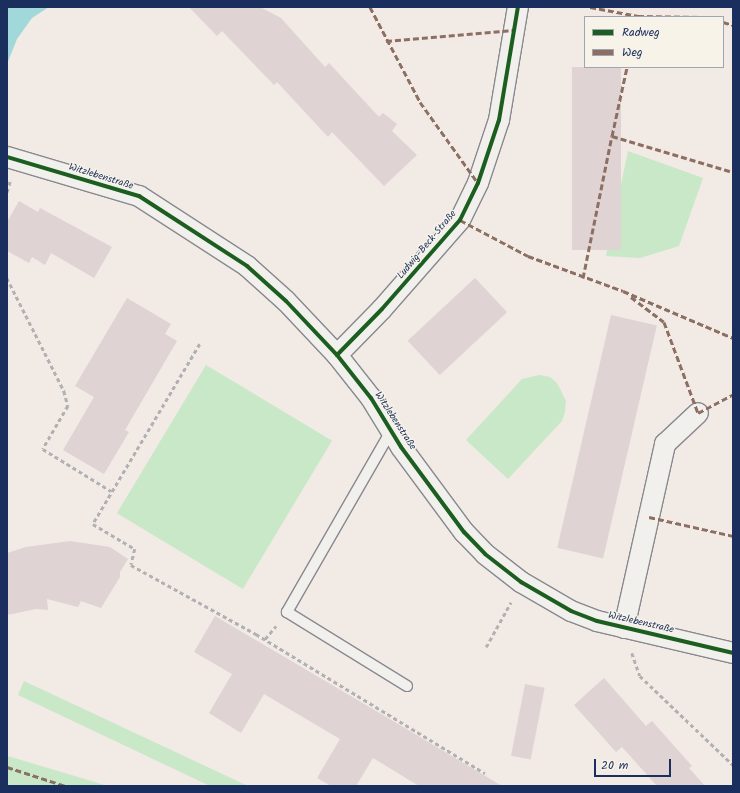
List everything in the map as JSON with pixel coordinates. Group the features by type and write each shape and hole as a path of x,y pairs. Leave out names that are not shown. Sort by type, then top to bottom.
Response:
{"street":[{"name":"Ludwig-Beck-Straße","path":"337,355 382,309 460,220 478,182 499,120 518,7"},
{"name":"Witzlebenstraße","path":"7,157 139,196 247,266 286,301 337,355 372,398 391,431 464,532 485,554 521,582 571,610 624,628 733,653"},
{"name":"Witzlebenstraße","path":"624,628 665,444 698,413"}],"lane":[{"path":"391,431 287,612 407,686"}],"path":[{"path":"7,278 64,391 68,406 43,449 111,492"},
{"path":"200,344 93,524 135,549 131,565 256,634 485,773"},
{"path":"486,647 521,582"},
{"path":"624,628 640,676 733,765"}],"green space":[{"path":"628,151 703,178 679,246 640,258 606,256"},
{"path":"206,365 332,441 243,589 117,513"},
{"path":"539,375 550,377 557,383 566,401 565,412 562,421 508,479 466,440 522,379"},
{"path":"24,681 248,786 210,786 18,695"},
{"path":"7,756 11,757 108,786 7,786"}],"water":[{"path":"7,7 49,7 32,18 17,39 7,64"}],"building":[{"path":"189,7 260,7 281,18 325,67 329,63 379,117 383,113 397,124 392,131 417,155 384,186 332,132 328,137 277,82 274,85 222,31 217,36"},
{"path":"572,67 621,68 621,250 572,250"},
{"path":"19,201 38,212 40,208 112,247 94,278 51,253 45,265 32,257 29,263 7,251 7,222"},
{"path":"475,278 507,312 440,375 408,341"},
{"path":"127,298 171,324 165,334 177,341 125,430 129,432 104,474 63,450 94,397 75,386"},
{"path":"611,315 657,326 603,558 557,548"},
{"path":"70,541 110,547 128,559 120,572 120,577 101,608 81,601 78,607 47,599 48,610 36,609 7,615 7,553 26,547"},
{"path":"215,616 502,786 419,786 373,758 356,786 331,786 317,778 340,739 264,694 241,733 209,713 232,674 194,652"},
{"path":"604,678 646,726 652,721 692,766 689,768 705,786 657,786 622,747 616,752 574,705"},
{"path":"525,684 545,688 531,759 511,756"}],"marked path":[{"path":"370,7 420,102 478,183"},
{"path":"590,7 638,16"},
{"path":"724,22 733,25"},
{"path":"386,41 514,30"},
{"path":"612,136 627,68"},
{"path":"583,278 612,136 733,172"},
{"path":"460,220 528,256 623,291 733,338"},
{"path":"631,297 664,322 698,413 733,394"},
{"path":"649,517 733,536"},
{"path":"7,767 66,786"}],"cycle path":[{"path":"337,355 382,309 460,220 478,183 499,120 518,7"},
{"path":"7,157 139,196 247,266 286,301 337,355 371,398 401,447 464,532 485,554 521,582 571,611 597,621 733,653"}]}
